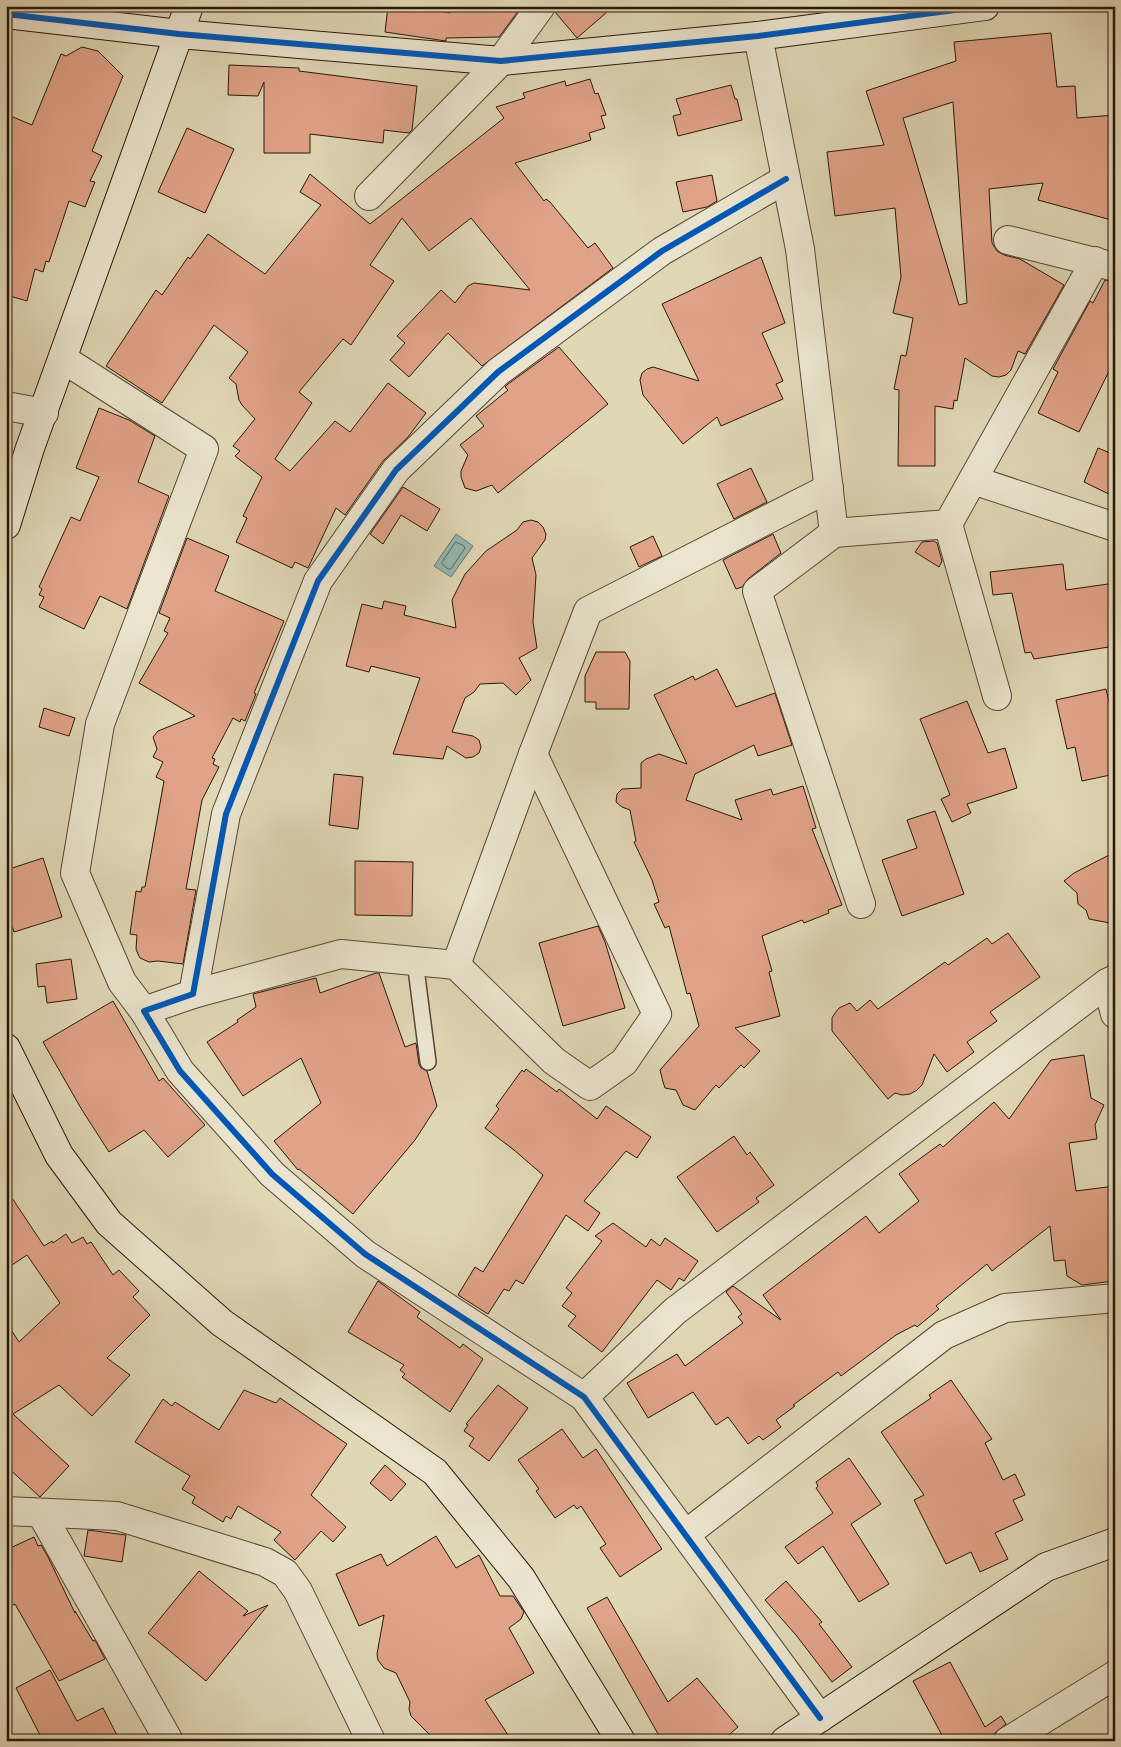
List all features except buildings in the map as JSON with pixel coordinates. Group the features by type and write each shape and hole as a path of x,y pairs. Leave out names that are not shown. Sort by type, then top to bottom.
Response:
{"street":[{"path":"6,525 30,448 189,6"},
{"path":"369,196 501,61 542,6"},
{"path":"6,14 179,34 501,61 758,36 985,6"},
{"path":"758,36 800,250 834,533"},
{"path":"193,994 226,814 318,581 396,470 498,372 662,251 786,179"},
{"path":"997,696 948,524 1105,264 1008,240"},
{"path":"63,359 204,449 100,724 75,873 122,982 144,1011 180,1070 272,1174 365,1254 584,1396 820,1718"},
{"path":"6,406 44,413"},
{"path":"973,480 1115,526"},
{"path":"456,964 588,611 829,488"},
{"path":"861,904 757,591 834,533 948,524"},
{"path":"144,1011 193,994 341,954 456,964 554,1061 590,1086 624,1062 657,1014 533,754"},
{"path":"584,1396 675,1311 1111,981"},
{"path":"1111,981 1115,1014"},
{"path":"6,1048 58,1156 109,1223 222,1323 435,1472 521,1578 622,1741"},
{"path":"686,1534 944,1335 1005,1308 1115,1298"},
{"path":"6,1511 118,1516 264,1562 285,1573 298,1591 366,1739"},
{"path":"41,1512 169,1741"},
{"path":"785,1741 1046,1567 1115,1542"},
{"path":"1008,1741 1115,1675"}],"lane":[{"path":"416,961 428,1062"}],"water":[{"path":"456,534 473,546 451,577 434,566"}],"cycle path":[{"path":"6,14 179,34 501,61 758,36 985,6"},
{"path":"786,179 662,251 498,372 396,470 318,581 226,814 193,994 144,1011 180,1071 272,1174 365,1254 584,1397 820,1718"}]}
